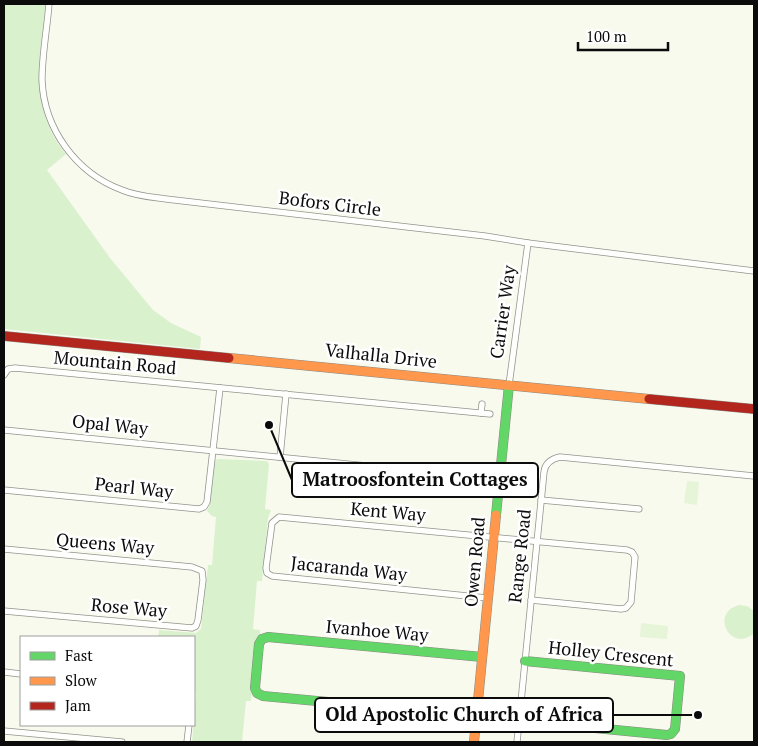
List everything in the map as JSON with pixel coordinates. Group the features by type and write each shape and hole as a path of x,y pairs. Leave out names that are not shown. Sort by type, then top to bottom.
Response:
{"street":[{"name":"Bofors Circle","path":"49,4 42,78 47,109 55,130 69,152 82,166 106,183 124,191 144,196 482,236 754,271"},
{"name":"Carrier Way","path":"509,385 528,243"},
{"name":"Valhalla Drive","path":"4,336 754,409"},
{"name":"Mountain Road","path":"4,375 8,369 15,368 490,414"},
{"name":"Owen Road","path":"474,742 509,385"},
{"path":"212,451 220,388"},
{"path":"280,457 286,394"},
{"path":"482,404 482,413"},
{"name":"Opal Way","path":"4,430 499,479"},
{"name":"Pearl Way","path":"4,490 199,509 204,508 207,502 212,451"},
{"name":"Range Road","path":"517,742 546,465 551,460 560,457 754,476"},
{"path":"541,500 639,509"},
{"name":"Kent Way","path":"279,517 627,550 632,552 636,559 632,600 630,605 624,609 531,600"},
{"name":"Jacaranda Way","path":"279,517 272,523 269,541 266,568 267,573 272,576 488,598"},
{"name":"Queens Way","path":"4,549 192,567 202,571"},
{"name":"Rose Way","path":"4,611 192,628 196,626 198,620 202,571"},
{"name":"Ivanhoe Way","path":"268,637 482,657"},
{"name":"Holley Crescent","path":"268,637 262,639 259,644 254,685 257,693 263,696 667,735 673,732 680,676 525,661"},
{"path":"4,672 20,674"},
{"path":"187,742 189,726"},
{"path":"4,731 122,742"}],"green space":[{"path":"4,4 46,4 40,63 41,101 54,137 66,154 47,170 110,258 153,310 171,323 201,337 200,349 4,329"},
{"path":"218,459 267,461 269,464 265,509 271,510 268,518 262,581 257,581 253,629 260,630 260,635 256,640 251,701 246,701 242,742 192,742 193,726 195,726 196,693 195,636 158,636 159,630 196,633 201,629 208,565 212,565 216,517 207,511 210,504 214,461"},
{"path":"687,481 699,482 697,505 684,503"},
{"path":"739,605 747,606 754,611 754,633 746,638 738,639 731,635 724,623 725,616 730,609"},
{"path":"641,623 668,626 667,639 640,637"}],"traffic: fast":[{"path":"496,515 509,385"},
{"path":"339,703 263,696 257,693 255,688 259,644 262,639 268,637 482,657"},
{"path":"513,720 667,735 671,734 675,729 680,676 525,661"}],"traffic: slow":[{"path":"229,358 649,399"},
{"path":"474,742 496,515"}],"traffic: jam":[{"path":"4,336 229,358"},
{"path":"649,399 754,409"},
{"path":"339,703 513,720"}],"place":[{"name":"Matroosfontein Cottages","path":"269,425"},
{"name":"Old Apostolic Church of Africa","path":"698,715"}]}
